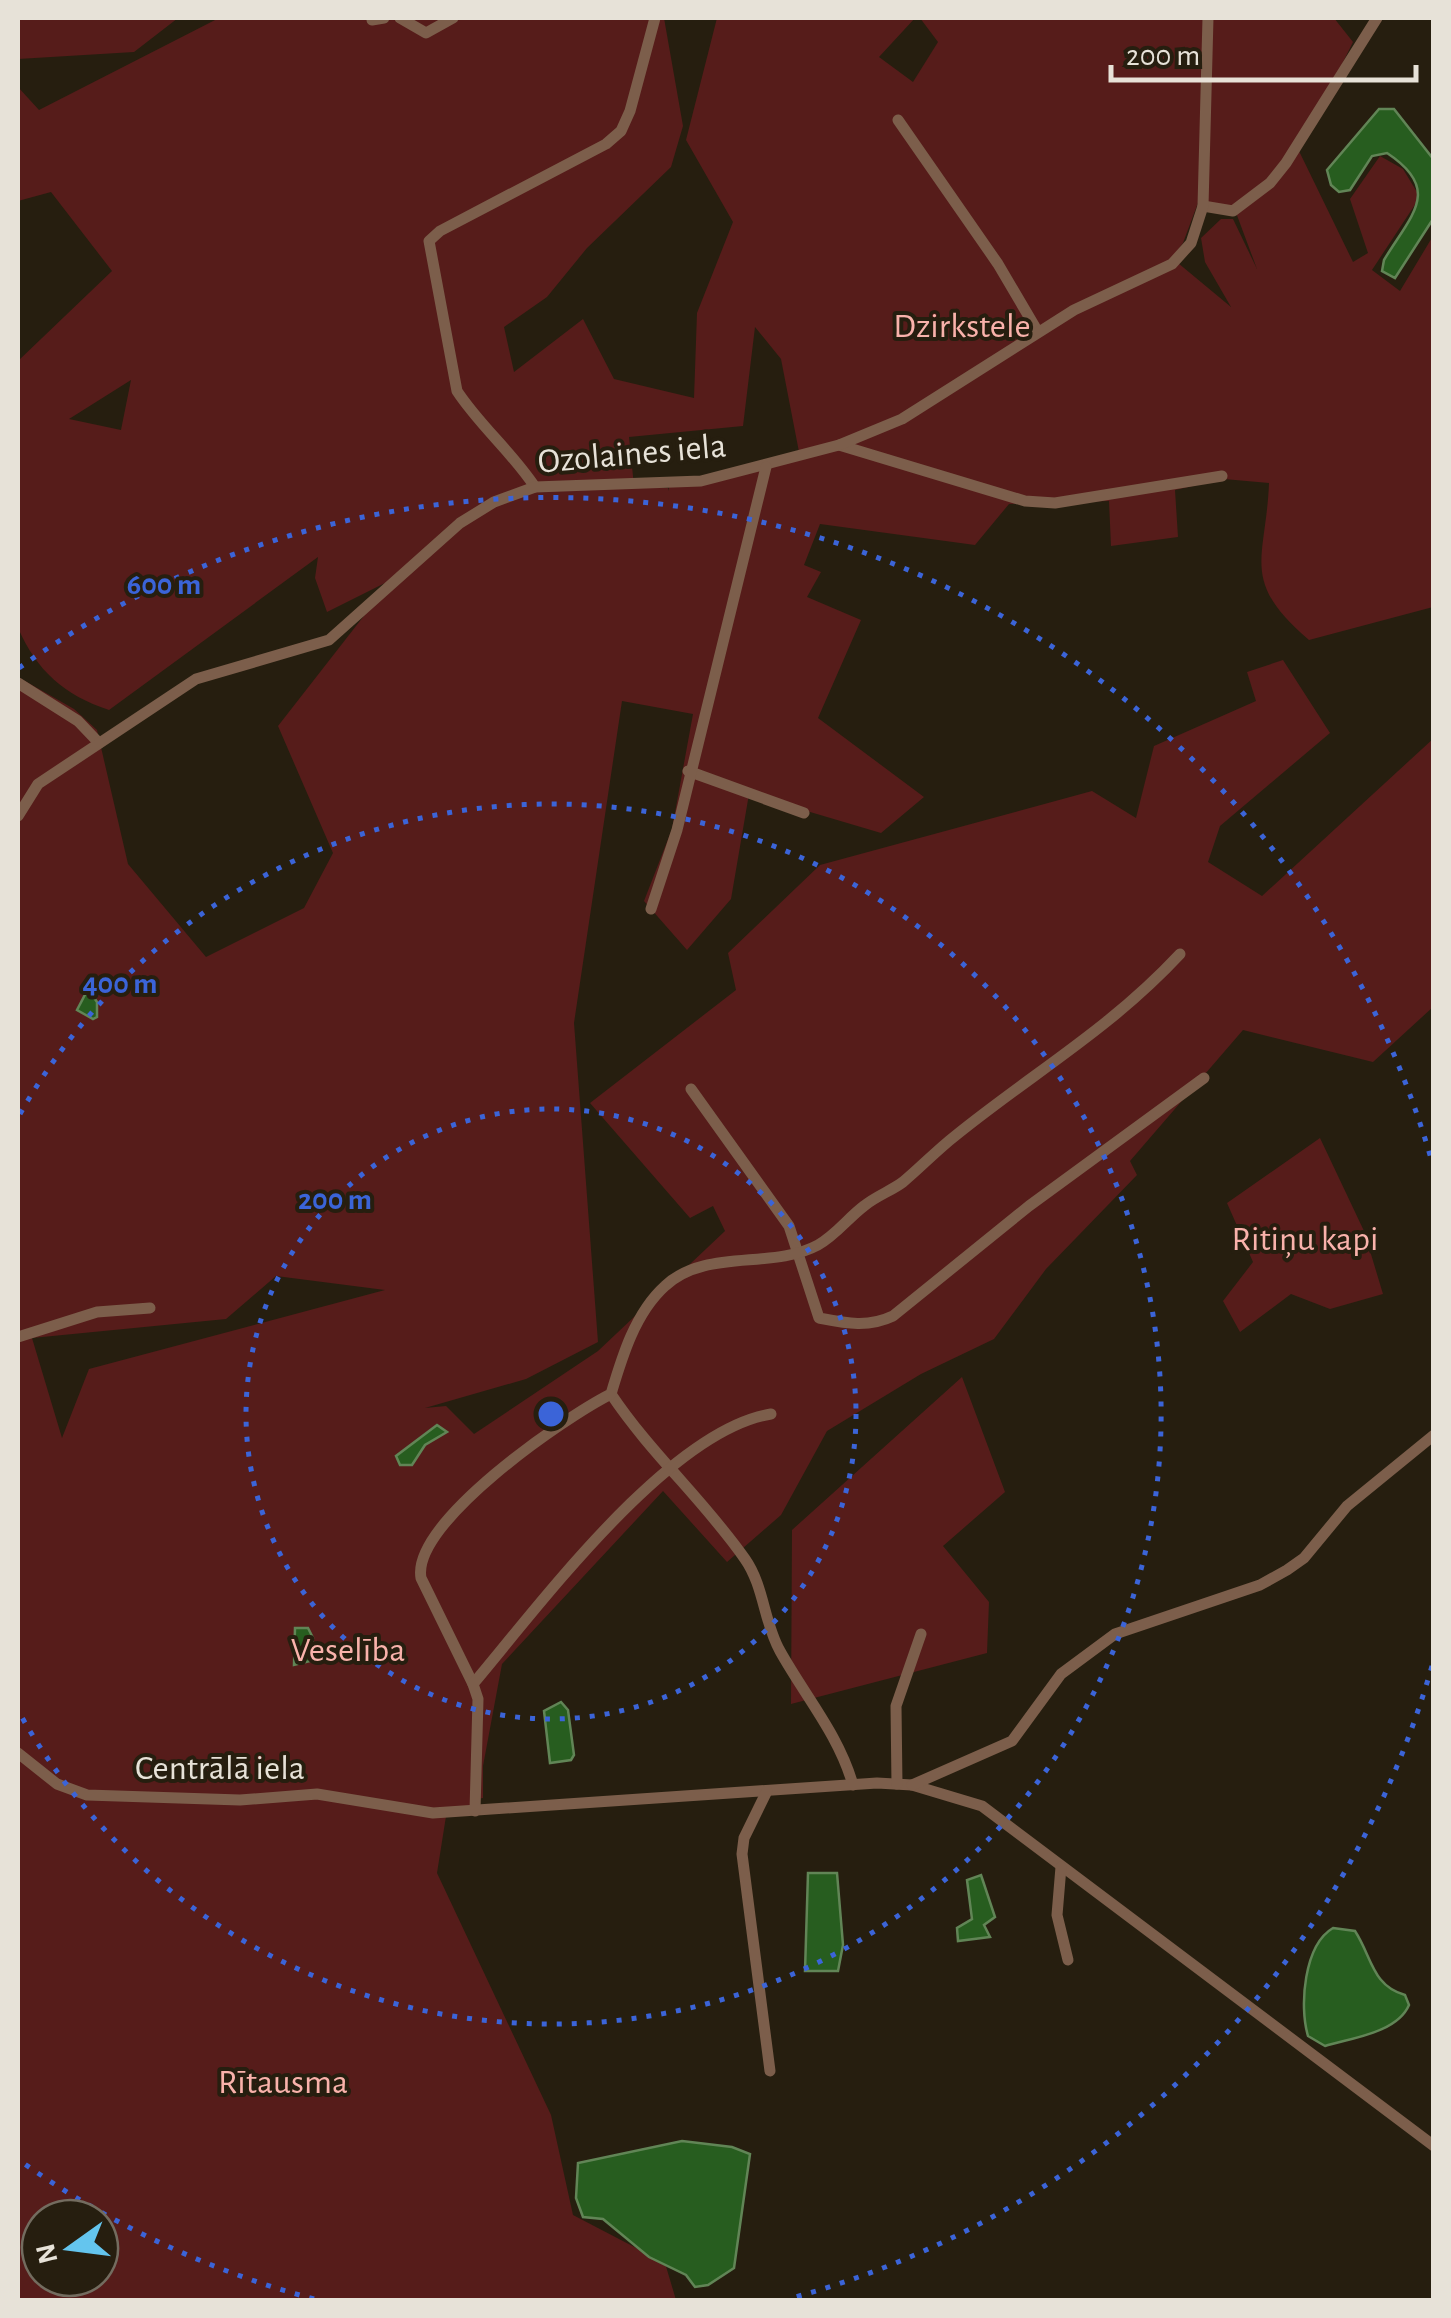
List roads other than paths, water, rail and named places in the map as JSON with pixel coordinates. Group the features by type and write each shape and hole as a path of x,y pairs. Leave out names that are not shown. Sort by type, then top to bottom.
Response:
{"street":[{"path":"400,18 426,33 453,18"},
{"path":"535,487 513,454 470,411 457,391 429,241 440,231 606,144 622,130 655,18"},
{"name":"Ozolaines iela","path":"18,816 38,784 196,679 329,640 460,523 494,502 535,487 671,484 766,467 840,445 902,419 1086,303 1172,264 1191,243 1204,206 1208,18"},
{"path":"1204,206 1233,211 1270,183 1378,18"},
{"path":"898,120 998,264 1038,332"},
{"path":"840,445 960,484 1040,502 1174,486 1222,476"},
{"path":"651,909 677,830 688,771 766,467"},
{"path":"18,682 78,721 99,744"},
{"path":"688,771 804,813"},
{"path":"474,1811 478,1698 421,1578 421,1562 465,1498 581,1409 611,1394 635,1328 663,1287 682,1274 710,1266 795,1254 819,1245 864,1206 901,1184 955,1136 1099,1032 1180,954"},
{"path":"691,1089 788,1226 819,1318 878,1323 893,1316 1003,1226 1204,1078"},
{"path":"18,1336 96,1312 150,1308"},
{"path":"611,1394 641,1439 748,1562 777,1647 844,1755 852,1784"},
{"path":"473,1684 627,1506 670,1469 736,1424 771,1414"},
{"path":"912,1786 1012,1740 1061,1674 1116,1634 1260,1585 1296,1564 1347,1506 1434,1435"},
{"path":"897,1784 896,1706 921,1634"},
{"name":"Centrālā iela","path":"18,1752 57,1784 87,1795 240,1800 317,1794 433,1814 852,1784 897,1784 948,1796 982,1806 1434,2146"},
{"path":"947,1773 948,1796"},
{"path":"766,1791 744,1838 742,1854 770,2070"},
{"path":"1061,1867 1057,1915 1068,1960"}],"park label":[{"name":"Dzirkstele","path":"962,326"},
{"name":"Ritiņu kapi","path":"1305,1239"},
{"name":"Veselība","path":"348,1650"},
{"name":"Rītausma","path":"283,2082"}]}
